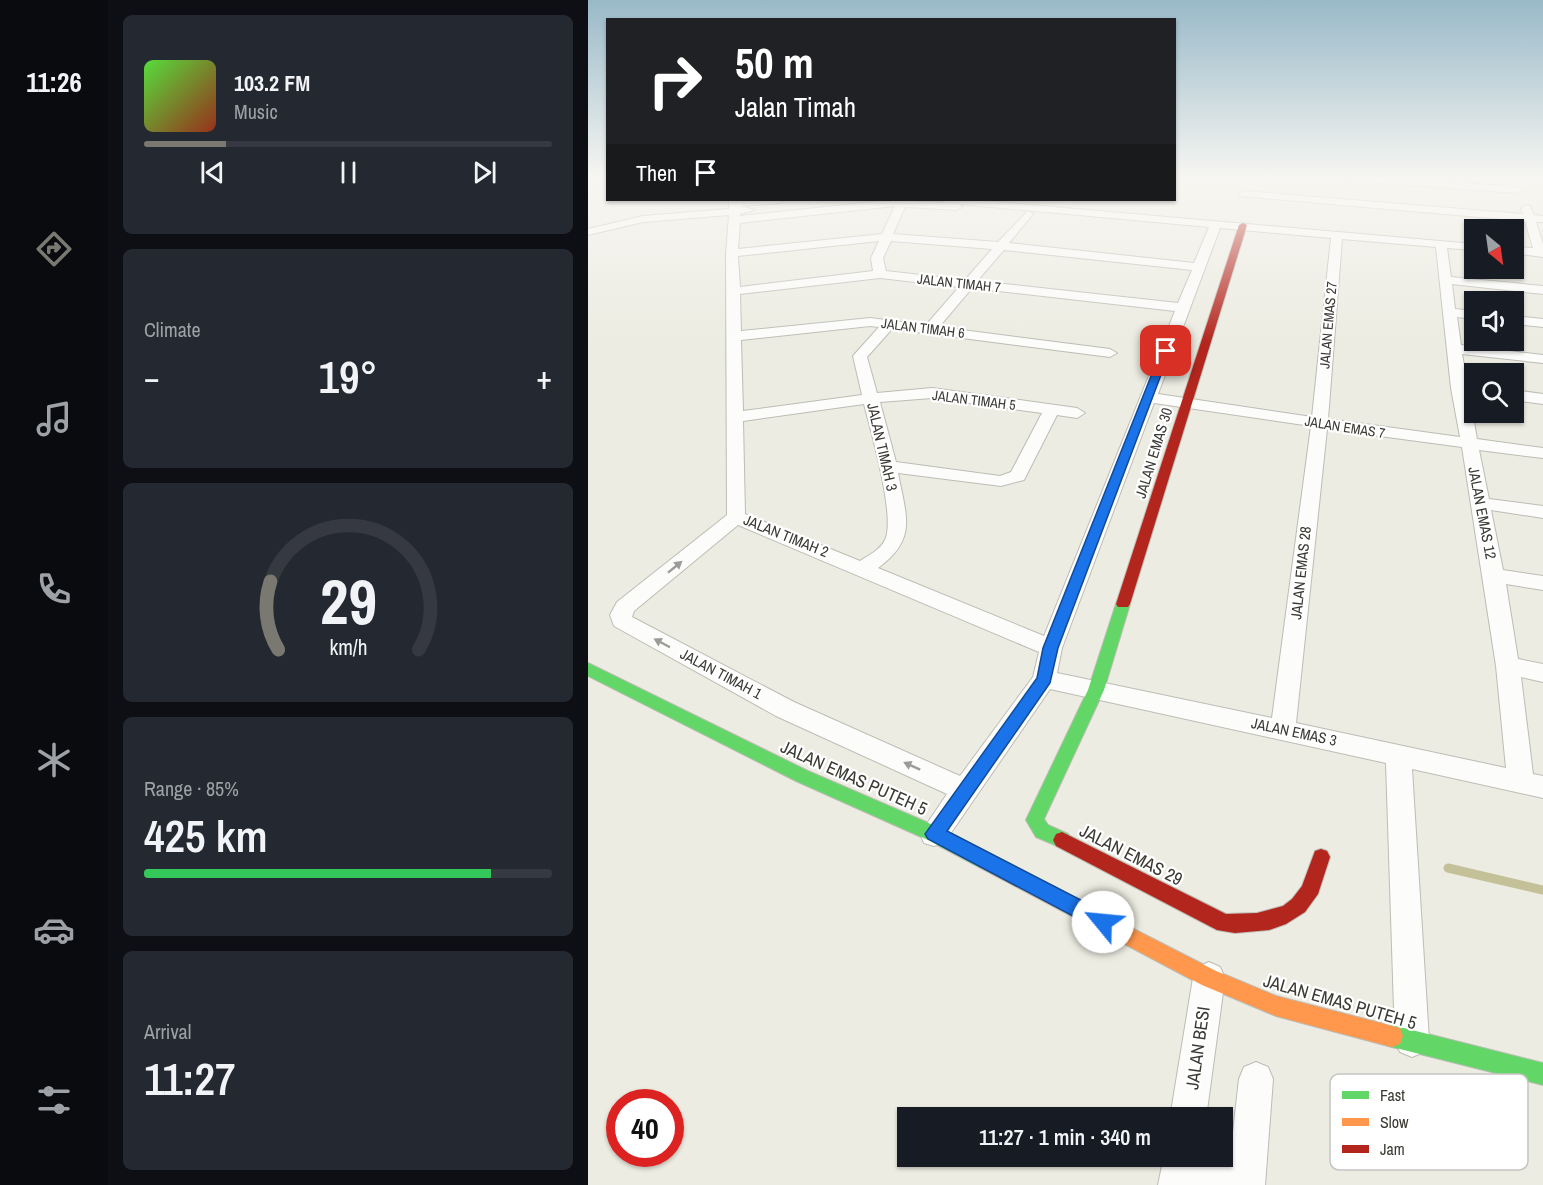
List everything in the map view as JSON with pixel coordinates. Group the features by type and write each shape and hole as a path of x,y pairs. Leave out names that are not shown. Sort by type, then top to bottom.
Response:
{"street":[{"name":"JALAN TIMAH 2","path":"733,232 736,517 864,568 1051,648"},
{"path":"880,274 877,258 889,232"},
{"path":"930,329 966,284 1013,232"},
{"path":"934,834 1044,679 1051,648 1198,267 1222,232"},
{"name":"JALAN EMAS 30","path":"1096,690 1187,402 1227,232"},
{"path":"1323,232 1464,246"},
{"path":"1524,251 1542,253 1535,232"},
{"name":"JALAN EMAS 27","path":"1319,420 1337,234"},
{"path":"732,254 887,237 1002,246 1198,267"},
{"name":"JALAN EMAS 12","path":"1444,244 1441,248 1449,312 1455,349 1464,379"},
{"name":"JALAN TIMAH 7","path":"735,291 880,274 1183,308"},
{"path":"1445,280 1543,290"},
{"path":"1449,312 1464,314"},
{"path":"1524,321 1543,323"},
{"name":"JALAN TIMAH 6","path":"736,336 851,322 890,323 1110,353"},
{"name":"JALAN TIMAH 3","path":"864,568 888,551 896,537 898,522 888,466 860,356 890,323"},
{"path":"1455,349 1543,359"},
{"name":"JALAN TIMAH 5","path":"734,417 932,393 1077,413"},
{"path":"1524,396 1543,399"},
{"name":"JALAN EMAS 7","path":"1148,397 1543,453"},
{"path":"888,466 1001,481 1018,476 1052,410"},
{"name":"JALAN EMAS 28","path":"1283,729 1319,420"},
{"name":"JALAN EMAS 12","path":"1467,423 1467,443 1494,575 1508,666 1532,785"},
{"path":"1480,503 1543,512"},
{"name":"JALAN TIMAH 1","path":"736,517 625,607 621,615 622,621 785,709 965,790"},
{"path":"1494,575 1543,584"},
{"path":"1508,666 1543,673"},
{"name":"JALAN EMAS PUTEH 5","path":"588,669 802,776 934,834 1209,978 1276,1006 1543,1074"},
{"name":"JALAN EMAS 3","path":"1044,679 1283,729 1532,785"},
{"name":"JALAN EMAS 29","path":"1096,690 1035,820 1042,831 1075,845 1224,923 1243,926 1284,915 1303,902 1312,886 1321,857"},
{"path":"1398,754 1412,1040"},
{"name":"JALAN BESI","path":"1190,1107 1209,978"},
{"path":"1180,1168 1246,1183 1256,1079"}],"waterway":[{"path":"1448,868 1543,890"}],"traffic: fast":[{"path":"1062,840 1042,831 1035,820 1096,690 1123,604"},
{"path":"588,669 802,776 934,834 985,861"},
{"path":"1392,1036 1543,1074"}],"traffic: slow":[{"path":"985,861 1209,978 1276,1006 1392,1036"}],"traffic: jam":[{"path":"1123,604 1241,232"},
{"path":"1062,840 1224,923 1235,924 1269,921 1290,912 1299,905 1311,888 1321,857"}],"route":[{"path":"1103,922 934,834 1044,679 1051,648 1166,351"}]}
